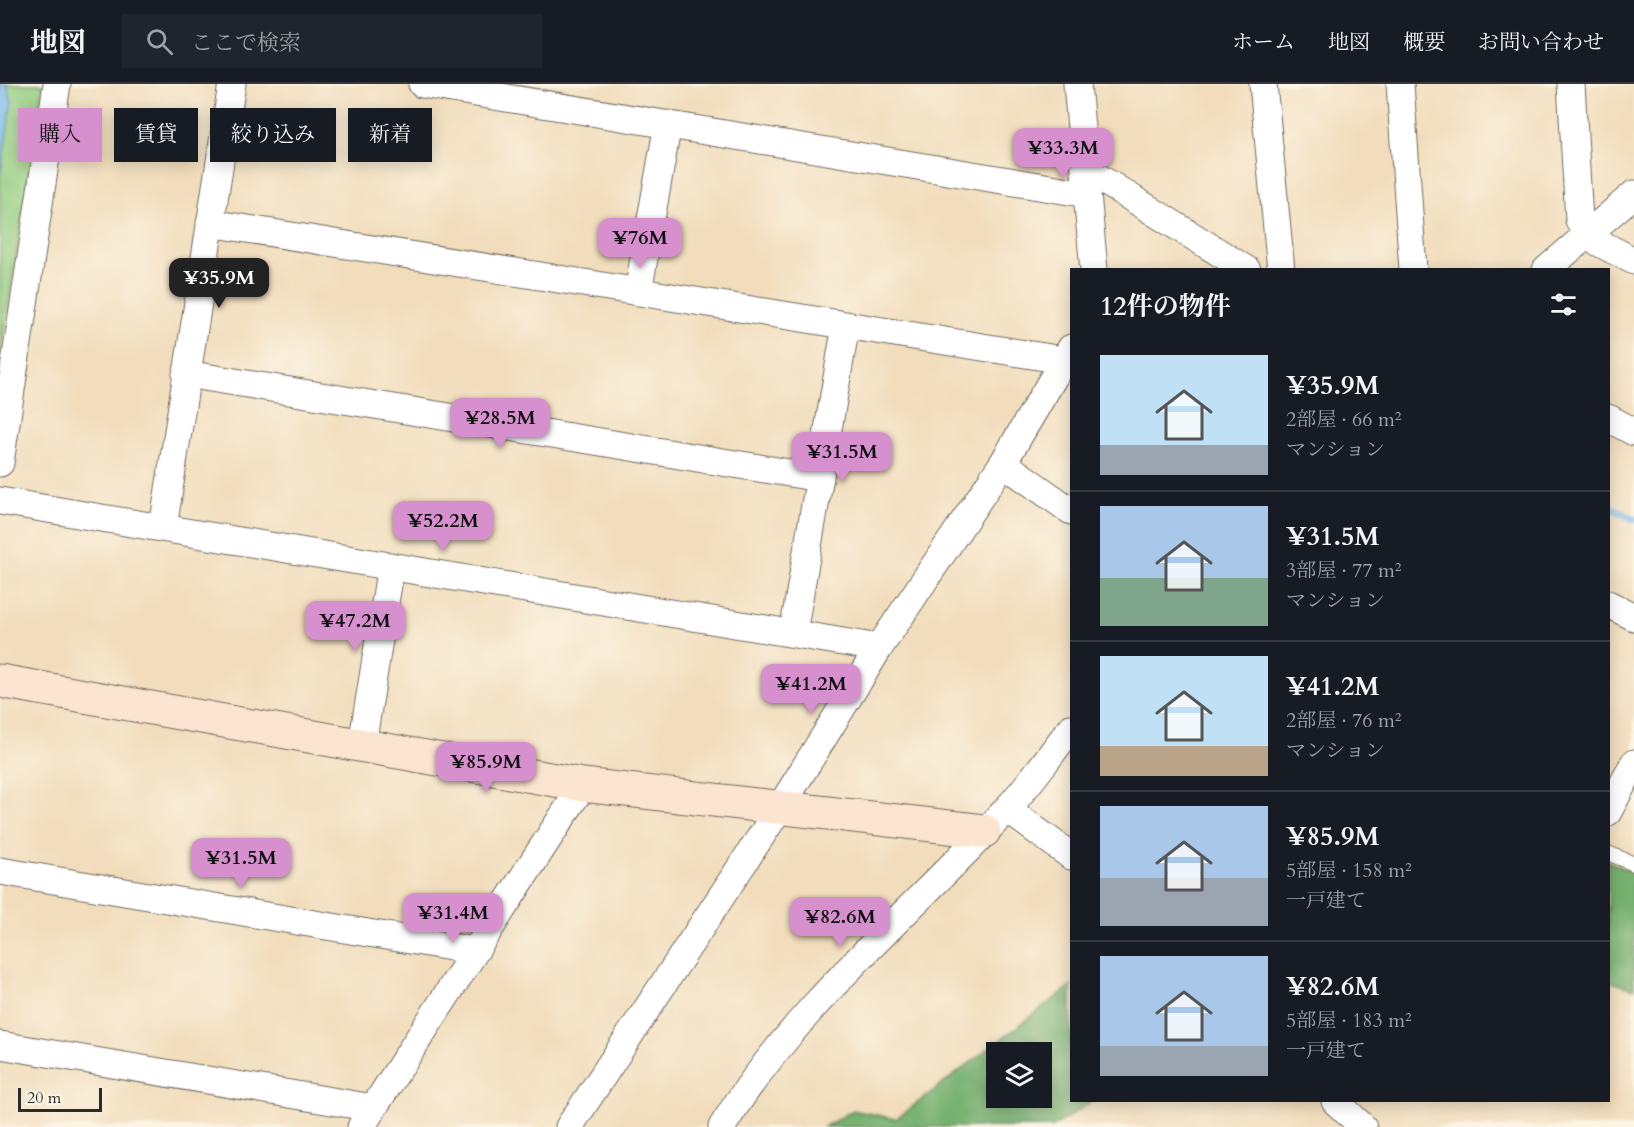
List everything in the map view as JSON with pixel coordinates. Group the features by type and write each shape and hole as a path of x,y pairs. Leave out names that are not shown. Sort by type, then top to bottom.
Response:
{"street":[{"path":"0,463 57,84"},
{"path":"162,528 232,84"},
{"path":"422,84 668,124 1086,182 1243,268"},
{"path":"1077,84 1094,268"},
{"path":"1263,84 1281,268"},
{"path":"1400,84 1413,268"},
{"path":"1571,84 1580,220 1586,236 1634,261"},
{"path":"638,292 668,124"},
{"path":"1548,268 1634,194"},
{"path":"210,223 846,326 1067,354 1003,464 879,648 781,806 569,1127"},
{"path":"794,633 846,326"},
{"path":"186,374 820,478"},
{"path":"1610,419 1634,432"},
{"path":"1003,464 1070,510"},
{"path":"0,501 879,648"},
{"path":"362,745 392,566"},
{"path":"1610,605 1634,616"},
{"path":"0,681 584,785 781,806 995,820 1070,856"},
{"path":"722,1127 735,1106 792,1031 995,820 1070,729"},
{"path":"1610,808 1634,763"},
{"path":"0,1045 367,1117 584,785"},
{"path":"0,871 475,951"},
{"path":"1336,1102 1363,1127"}],"lane":[{"path":"1610,854 1634,864"}],"green space":[{"path":"0,84 43,84 39,108 18,108 18,162 31,162 0,358"},
{"path":"1610,862 1634,873 1634,989 1610,982"},
{"path":"1070,987 1070,1102 1090,1102 1053,1127 824,1127 853,1110 896,1119 986,1051 986,1108 1052,1108 1052,1042 997,1042"}],"water":[{"path":"0,84 7,84 12,101 0,177"}],"waterway":[{"path":"1610,507 1634,519"}]}
